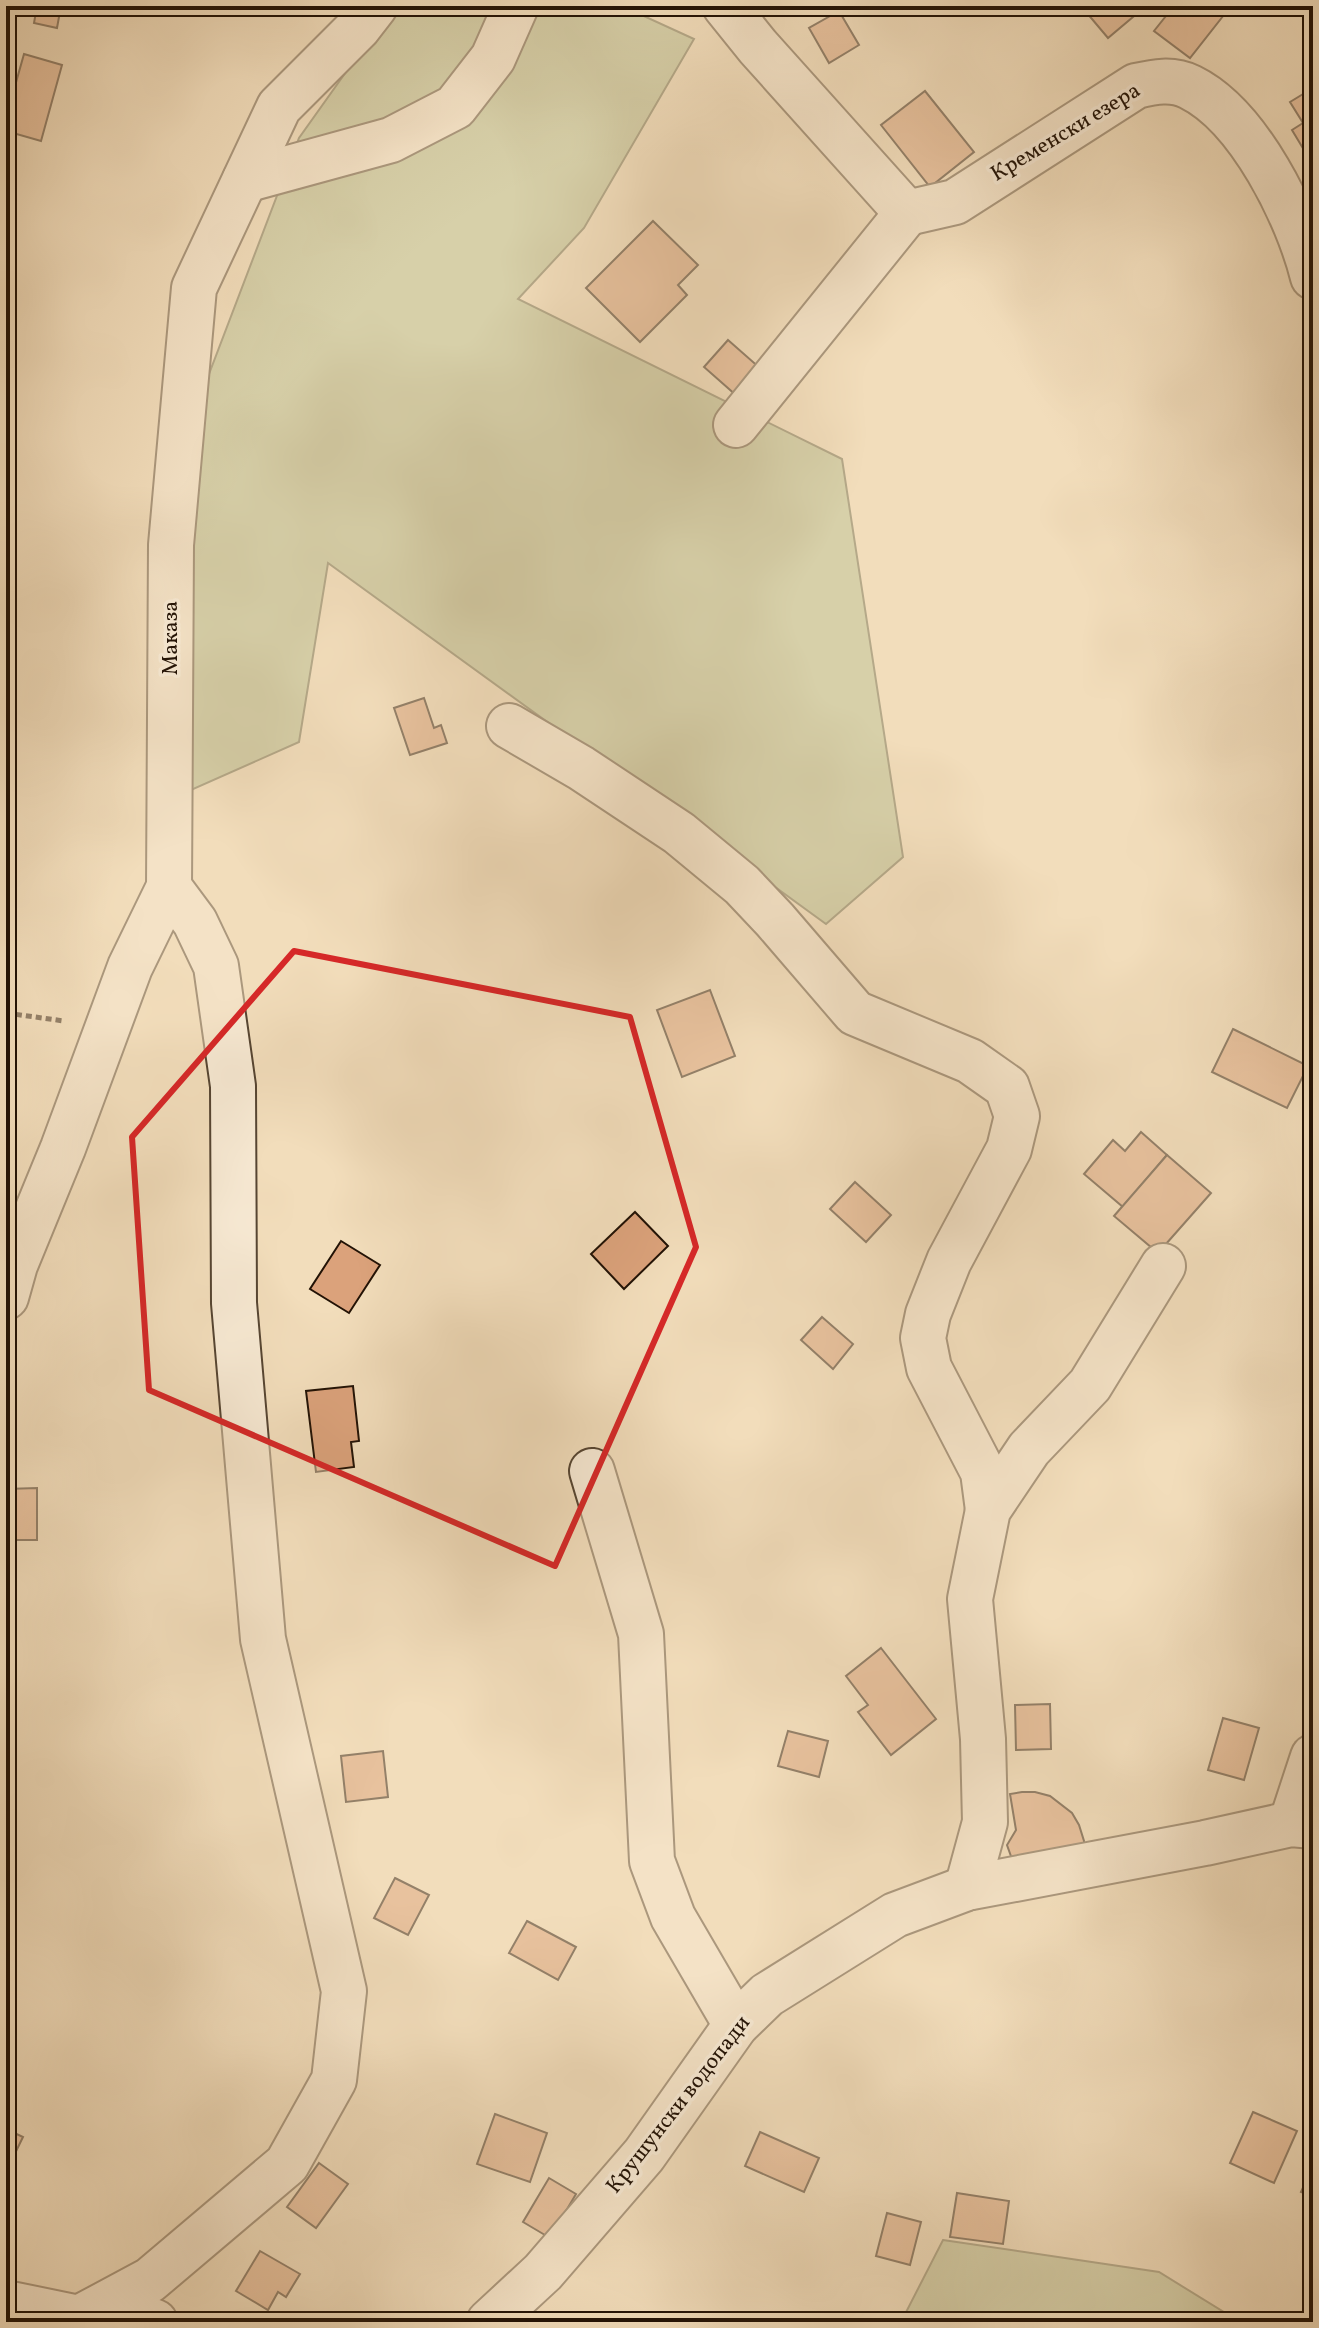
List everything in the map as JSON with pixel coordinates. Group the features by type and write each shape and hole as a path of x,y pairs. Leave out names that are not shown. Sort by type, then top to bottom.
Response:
{"street":[{"name":"Маказа","path":"6,1297 15,1265 63,1148 130,967 169,887 171,545 194,288 279,107 358,28 375,6"},
{"path":"245,180 391,140 455,107 493,58 516,6"},
{"path":"725,6 907,213 736,425"},
{"name":"Кременски езера","path":"907,213 955,202 1136,86 1162,80 1189,86 1220,107 1248,141 1271,172 1309,260 1313,277"},
{"path":"509,726 581,768 679,833 742,885 855,1013 970,1061 1007,1087 1017,1116 1009,1149 949,1261 928,1314 923,1338 929,1368 983,1472 988,1510 970,1599 983,1739 985,1822 967,1888"},
{"path":"79,2318 150,2280 287,2164 334,2080 344,1991 263,1639 234,1303 233,1086 216,966 195,922 169,887"},
{"path":"988,1510 1029,1449 1090,1385 1163,1266"},
{"path":"592,1471 641,1634 652,1861 673,1917 736,2025"},
{"path":"1302,1825 1313,1757"},
{"name":"Крушунски водопади","path":"489,2322 543,2272 644,2155 736,2025 767,1995 895,1915 967,1888 1302,1825"},
{"path":"6,2303 79,2318 155,2322"}],"path":[{"path":"6,1013 107,1028"}],"highlighted area":[{"path":"294,951 630,1017 696,1247 555,1566 149,1390 132,1137"}],"green space":[{"path":"393,6 622,6 694,39 584,228 518,299 842,459 903,857 826,924 328,563 299,742 164,802 193,416 299,138"},
{"path":"943,2240 1159,2272 1240,2322 901,2322"}],"building":[{"path":"37,6 61,6 57,28 34,23"},
{"path":"1081,6 1146,6 1108,38"},
{"path":"1174,6 1220,6 1227,11 1190,58 1154,31"},
{"path":"839,11 859,45 829,63 809,28"},
{"path":"24,54 62,65 41,141 6,131 6,118"},
{"path":"1313,88 1313,165 1292,130 1303,123 1290,102"},
{"path":"925,91 974,152 930,187 881,125"},
{"path":"653,221 698,265 678,285 687,295 640,342 586,288"},
{"path":"728,340 761,369 737,396 704,367"},
{"path":"424,698 434,728 441,725 447,743 410,755 394,708"},
{"path":"710,990 735,1056 682,1077 657,1010"},
{"path":"1233,1029 1308,1066 1287,1108 1212,1072"},
{"path":"1141,1132 1167,1155 1123,1207 1084,1174 1113,1140 1125,1151"},
{"path":"1167,1155 1211,1193 1158,1253 1114,1216"},
{"path":"855,1182 891,1215 866,1242 830,1209"},
{"path":"635,1212 668,1246 624,1289 591,1254"},
{"path":"341,1241 380,1265 349,1313 310,1289"},
{"path":"822,1317 853,1344 833,1369 801,1340"},
{"path":"353,1386 359,1441 351,1442 354,1467 316,1472 306,1391"},
{"path":"37,1488 37,1540 6,1540 6,1489"},
{"path":"881,1648 936,1719 891,1755 858,1712 868,1705 846,1676"},
{"path":"1050,1704 1051,1749 1016,1750 1015,1705"},
{"path":"1223,1718 1259,1728 1244,1780 1208,1770"},
{"path":"788,1731 828,1741 819,1777 778,1766"},
{"path":"383,1751 388,1797 346,1802 341,1756"},
{"path":"1022,1792 1050,1796 1072,1813 1084,1841 1084,1858 1012,1859 1007,1845 1016,1830 1010,1794"},
{"path":"395,1878 429,1895 408,1935 374,1918"},
{"path":"527,1921 576,1947 558,1980 509,1953"},
{"path":"1253,2112 1297,2131 1274,2183 1230,2163"},
{"path":"495,2114 547,2133 530,2182 477,2164"},
{"path":"6,2129 23,2137 6,2172"},
{"path":"760,2132 819,2158 804,2192 745,2166"},
{"path":"319,2163 348,2184 316,2228 287,2207"},
{"path":"1313,2166 1313,2211 1304,2206 1309,2195 1301,2192"},
{"path":"549,2178 576,2194 550,2238 523,2222"},
{"path":"957,2193 1009,2201 1003,2244 950,2237"},
{"path":"887,2213 921,2222 910,2265 876,2256"},
{"path":"260,2251 300,2274 286,2297 278,2292 268,2310 236,2291"}]}
